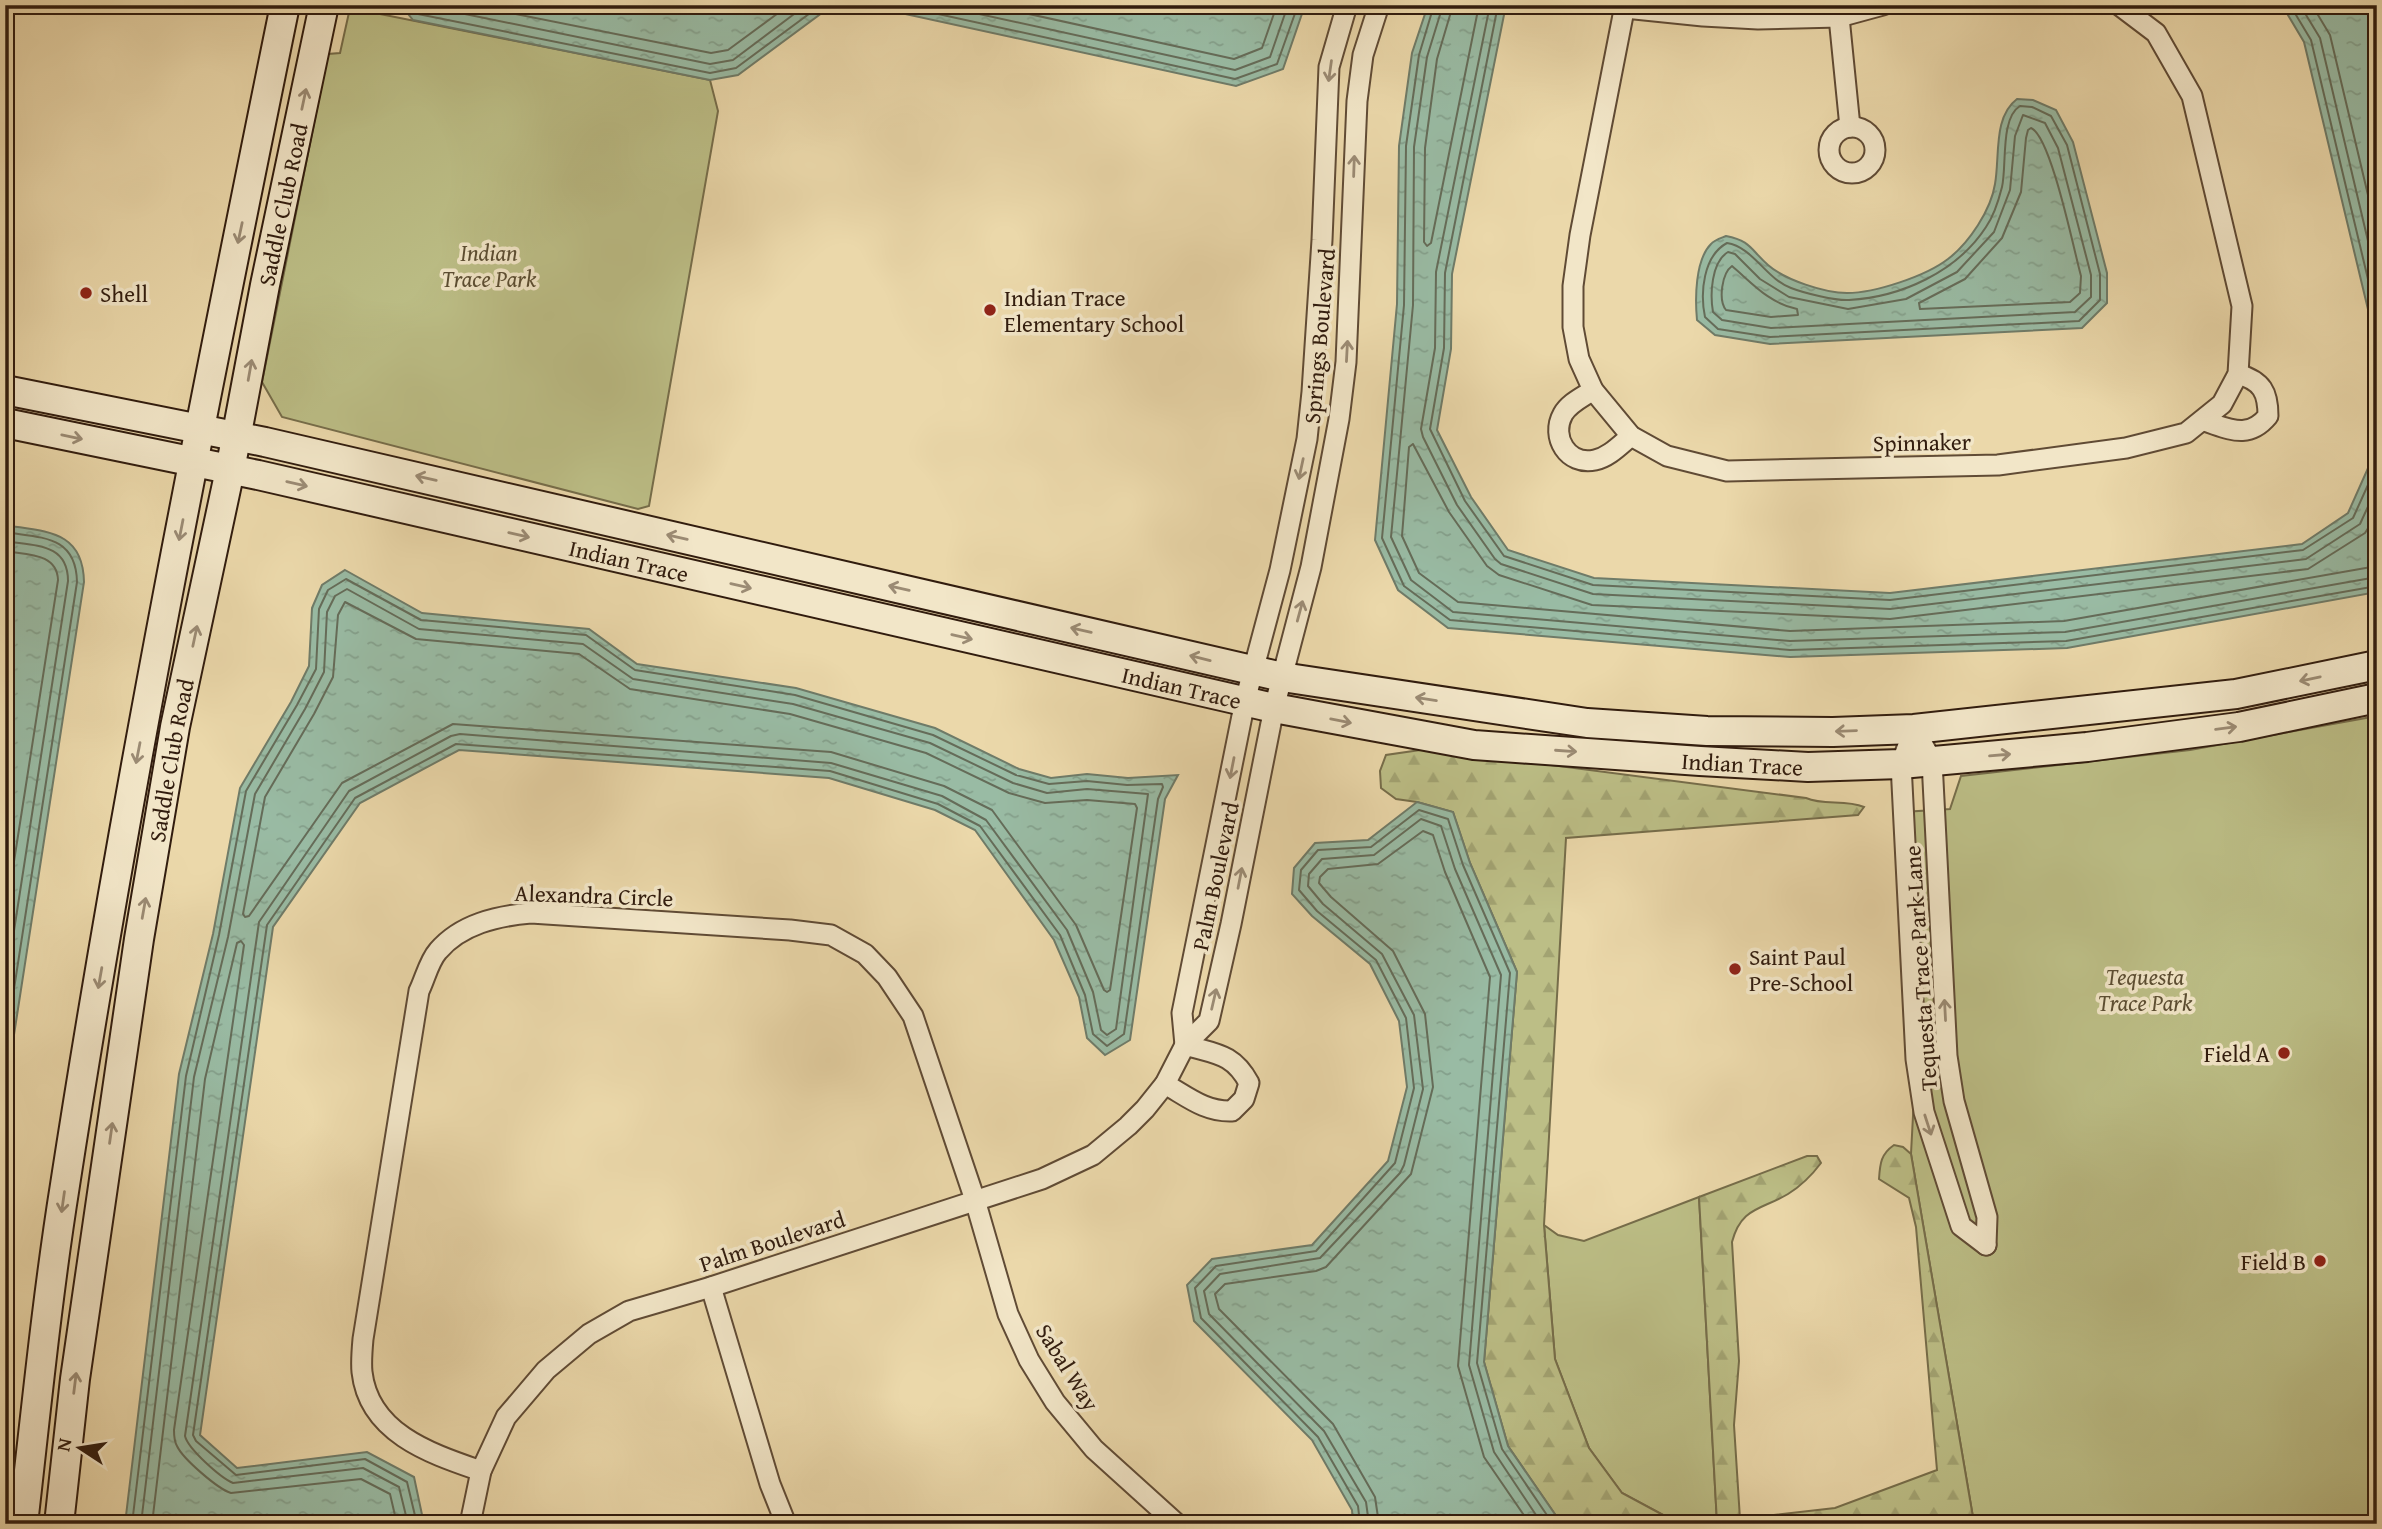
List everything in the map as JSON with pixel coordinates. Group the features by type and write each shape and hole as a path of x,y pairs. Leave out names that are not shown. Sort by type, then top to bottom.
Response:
{"main road":[{"name":"Saddle Club Road","path":"23,1524 40,1370 65,1188 130,796 193,463 285,5"},
{"name":"Saddle Club Road","path":"59,1524 75,1379 139,939 175,727 237,437 265,285 324,5"},
{"name":"Indian Trace","path":"5,390 201,429 492,493 1252,671 1587,723 1707,731 1833,732 1914,729 2236,694 2377,666"},
{"name":"Indian Trace","path":"5,423 230,470 1274,708 1475,745 1795,766 1900,764 2087,747 2239,727 2377,698"}],"street":[{"name":"Springs Boulevard","path":"1245,701 1280,570 1307,439 1322,240 1329,67 1347,5"},
{"name":"Springs Boulevard","path":"1274,708 1311,568 1339,419 1346,362 1357,101 1363,55 1379,5"},
{"name":"Spinnaker","path":"1883,5 1839,18 1758,19 1625,7 1580,235 1573,286 1573,327 1580,359 1593,390 1631,436 1667,456 1727,471 1997,465 2126,448 2186,433 2222,404 2238,374 2242,306 2192,96 2156,33 2119,5"},
{"path":"1839,18 1850,127"},
{"path":"2204,421 2233,431 2249,431 2261,425 2269,416 2268,398 2260,385 2238,374"},
{"path":"1593,390 1563,414 1558,432 1561,445 1571,456 1583,461 1597,460 1612,452 1631,436"},
{"name":"Palm Boulevard","path":"1185,1045 1182,1013 1245,701"},
{"name":"Palm Boulevard","path":"470,1524 481,1471 506,1417 545,1370 589,1334 629,1311 711,1287 1042,1179 1093,1155 1145,1109 1165,1084 1185,1045 1209,1021 1274,708"},
{"name":"Tequesta Trace Park Lane","path":"1914,729 1932,761 1947,1056 1954,1101 1987,1217 1986,1245 1961,1226 1924,1112 1916,1059 1900,764 1914,729"},
{"name":"Alexandra Circle","path":"481,1471 432,1454 399,1436 372,1405 362,1374 363,1339 419,991 437,952 462,931 496,916 531,913 831,935 865,954 887,977 913,1016 975,1200"},
{"path":"1203,918 1231,924"},
{"path":"1165,1084 1206,1109 1218,1112 1232,1111 1244,1099 1249,1083 1241,1068 1228,1058 1185,1045"},
{"name":"Sabal Way","path":"975,1200 1008,1314 1029,1360 1055,1402 1094,1449 1177,1524"},
{"path":"711,1287 770,1484 786,1524"}],"green space":[{"name":"Indian Trace Park","path":"350,8 710,80 718,111 649,506 638,509 282,417 262,382 328,54 340,53"},
{"name":"Tequesta Trace Park","path":"2377,716 2377,1524 1974,1523 1911,1154 1916,1059 1903,812 1950,809 1961,776 2190,750"},
{"path":"1427,749 1864,807 1858,815 1566,838 1544,1225 1555,1359 1589,1448 1622,1493 1663,1515 1717,1523 1699,1197 1807,1156 1817,1156 1821,1163 1810,1176 1788,1194 1747,1216 1741,1222 1732,1242 1739,1361 1734,1425 1740,1519 1835,1508 1937,1470 1916,1227 1909,1198 1879,1179 1886,1152 1894,1145 1903,1147 1911,1154 1974,1523 1566,1524 1559,1520 1508,1446 1484,1362 1517,972 1470,863 1453,812 1396,799 1381,788 1380,771 1386,755"},
{"path":"1699,1197 1717,1523 1663,1515 1622,1493 1589,1448 1555,1359 1544,1225 1558,1235 1584,1241"}],"water":[{"path":"401,5 857,5 826,10 738,75 710,80 413,20"},
{"path":"864,5 1305,5 1283,69 1236,86"},
{"path":"1428,5 1506,5 1452,274 1451,349 1437,430 1471,497 1508,550 1594,578 1890,593 2302,544 2348,513 2377,448 2377,592 2067,648 1790,657 1448,628 1398,590 1375,540 1397,304 1399,146 1412,53"},
{"path":"2282,5 2377,5 2377,347 2304,42"},
{"path":"2017,99 2033,100 2056,110 2073,142 2107,273 2107,303 2082,328 1770,344 1715,335 1697,320 1696,291 1702,260 1712,243 1726,236 1746,243 1768,265 1784,276 1828,291 1847,293 1885,287 1914,277 1948,259 1971,235 1989,204 1995,184 2001,126 2009,107"},
{"path":"5,525 48,532 69,543 77,552 82,565 84,582 5,1093"},
{"path":"345,570 422,613 589,629 637,664 796,688 935,728 1019,769 1051,778 1087,774 1128,778 1178,775 1165,799 1130,1040 1105,1055 1087,1038 1079,997 1054,940 975,830 935,810 829,778 459,750 360,803 273,927 200,1435 237,1468 367,1452 414,1477 424,1524 125,1524 179,1074 213,934 240,788 309,666 312,608 322,585"},
{"path":"1417,802 1453,812 1470,863 1517,972 1484,1362 1508,1446 1559,1520 1566,1524 1353,1524 1352,1510 1312,1440 1194,1321 1187,1285 1212,1259 1312,1245 1388,1161 1407,1087 1399,1021 1370,964 1312,916 1292,894 1294,868 1315,843 1368,840"}],"place":[{"name":"Shell","path":"86,293"},
{"name":"Indian Trace Elementary School","path":"990,310"},
{"name":"Saint Paul Pre-School","path":"1735,969"},
{"name":"Field A","path":"2284,1053"},
{"name":"Field B","path":"2320,1261"}]}
